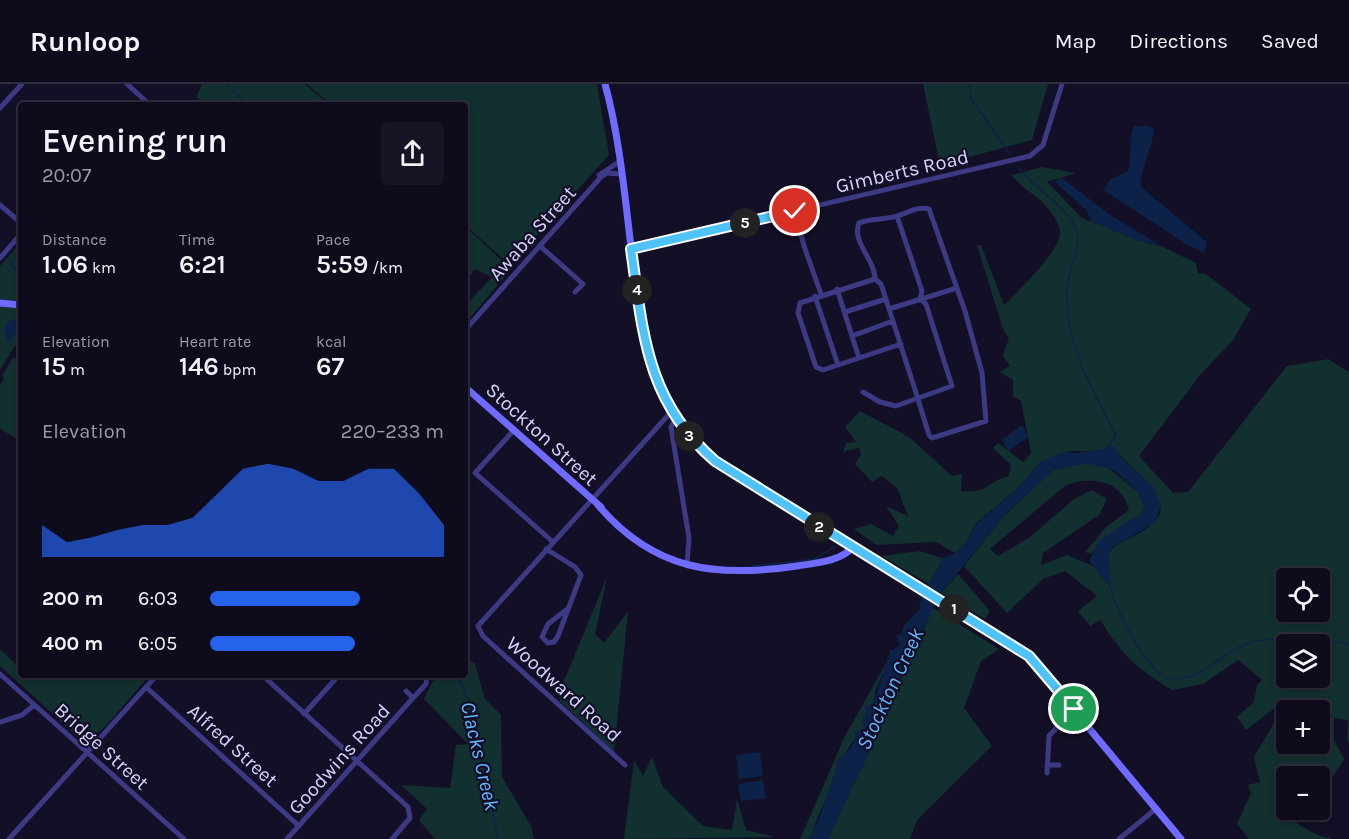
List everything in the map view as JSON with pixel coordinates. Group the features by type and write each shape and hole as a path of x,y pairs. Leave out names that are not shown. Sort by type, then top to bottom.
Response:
{"main road":[{"path":"606,84 647,352 655,379 674,415 699,447 753,490 853,547 1029,656 1181,839"},
{"path":"0,303 18,305"},
{"name":"Stockton Street","path":"468,390 598,505 662,555 687,565 730,572 763,571 831,560 848,553 853,547"},
{"path":"1157,808 1187,839"}],"street":[{"path":"0,108 22,84"},
{"path":"127,84 146,102"},
{"name":"Gimberts Road","path":"631,249 1030,156 1042,145 1062,84"},
{"path":"140,102 143,99"},
{"name":"Awaba Street","path":"596,182 603,170 619,162"},
{"name":"Awaba Street","path":"468,327 596,182 607,173 620,174"},
{"path":"0,205 18,220"},
{"path":"929,209 957,288 984,383 986,421 932,438 928,435 886,298 866,258 857,226 861,222 897,216 913,210 929,209"},
{"path":"795,211 838,365"},
{"path":"897,216 922,291 920,299"},
{"path":"0,258 18,237"},
{"path":"540,246 590,290"},
{"path":"875,279 802,301 798,313 816,367 820,370 901,344"},
{"path":"576,292 583,284"},
{"path":"889,309 957,288"},
{"path":"837,289 859,358"},
{"path":"845,312 886,298"},
{"path":"863,392 893,406 952,386 926,304 920,299"},
{"path":"852,336 893,321"},
{"path":"566,610 552,620 542,633 548,643 554,642 558,636 566,610 578,585 580,571 546,549 591,499 674,415"},
{"path":"674,415 671,427 689,538 687,565"},
{"path":"513,430 475,473 553,542"},
{"name":"Woodward Road","path":"546,549 478,626 483,636 625,765"},
{"name":"Bridge Street","path":"0,674 184,839"},
{"path":"9,839 154,678"},
{"path":"264,678 405,804 411,814 392,839"},
{"path":"304,714 336,678"},
{"name":"Goodwins Road","path":"287,839 426,684 427,678"},
{"name":"Alfred Street","path":"146,687 299,826"},
{"name":"Goodwins Road","path":"406,691 413,698"},
{"path":"0,722 22,715 34,705"},
{"path":"1047,773 1049,736 1074,709"},
{"path":"1047,765 1059,765"},
{"path":"1119,839 1157,808"}],"green space":[{"path":"202,84 305,84 326,102 206,102 196,97"},
{"path":"307,84 597,84 609,155 510,265 468,228 468,102 328,102"},
{"path":"923,84 1048,84 1032,140 940,165"},
{"path":"1042,167 1076,173 1047,182 1082,218 1149,244 1161,246 1196,263 1198,273 1206,274 1251,309 1233,340 1201,374 1139,456 1173,493 1188,492 1287,366 1328,359 1349,372 1349,742 1347,741 1348,720 1334,718 1334,740 1344,759 1330,781 1330,766 1276,766 1276,820 1294,820 1316,834 1327,838 1331,836 1330,839 1249,839 1237,824 1251,793 1248,785 1260,782 1254,757 1276,719 1276,754 1330,754 1330,700 1276,700 1276,707 1246,730 1237,717 1254,702 1257,685 1262,680 1238,660 1203,684 1172,690 1131,660 1116,644 1100,620 1090,626 1078,611 1097,596 1065,571 1043,579 1007,613 964,566 1004,516 1053,470 1086,463 1106,466 1138,492 1145,507 1139,517 1127,522 1091,554 1085,552 1107,526 1129,510 1120,492 1113,487 1095,481 1076,482 1066,485 990,549 998,556 1030,537 1074,499 1092,490 1107,499 1099,515 1043,553 1041,565 1067,555 1093,566 1110,586 1108,553 1151,525 1161,511 1153,487 1116,451 1071,451 1040,462 1018,488 975,524 966,542 955,553 936,542 876,545 854,529 871,524 893,536 899,526 886,506 908,516 897,488 882,476 872,482 855,464 861,454 859,448 843,452 846,443 856,442 845,427 860,411 909,437 952,476 962,474 961,491 977,491 1009,476 1011,465 993,448 998,443 1023,462 1031,453 1021,401 1013,396 1013,380 1000,372 1010,366 1003,355 1009,338 1004,332 977,245 981,245 1004,305 1047,259 1059,239 1060,231 1053,214 1012,175"},
{"path":"468,229 511,269 468,320 468,303 492,277 475,269 468,279"},
{"path":"18,245 18,301 0,299 0,266"},
{"path":"0,306 18,308 18,341 0,370"},
{"path":"13,357 18,360 18,439 0,429 0,385 4,378 2,376"},
{"path":"919,551 943,558 929,584 882,556"},
{"path":"958,574 990,611 985,619 941,593"},
{"path":"607,577 595,634 604,643 628,611 614,752 560,701 559,693"},
{"path":"933,608 999,649 981,661 964,708 992,746 917,820 910,839 828,839"},
{"path":"0,649 18,666 18,678 147,678 104,728 92,737 77,736 0,666"},
{"path":"889,658 875,692 865,727 853,741 844,757 818,817 814,834 807,839 800,839 845,736"},
{"path":"468,659 475,664 485,699 501,715 502,777 531,826 534,839 435,839 419,820 427,809 401,785 450,788 456,745 468,744 424,699 434,678 468,678"},
{"path":"652,757 663,787 703,826 732,830 737,799 746,830 775,837 624,839 634,760 643,776"}],"water":[{"path":"1134,126 1149,126 1154,129 1142,174 1141,187 1207,242 1204,253 1186,244 1103,190 1110,180 1128,171"},
{"path":"1062,178 1109,214 1161,246 1138,241 1091,221 1086,210 1056,183 1057,179"},
{"path":"9,320 18,320 18,330 7,342 4,328"},
{"path":"1022,425 1028,437 1008,451 1002,440"},
{"name":"Stockton Creek","path":"1111,446 1115,447 1119,455 1153,487 1161,505 1155,523 1114,546 1108,553 1111,588 1089,561 1098,542 1132,518 1139,517 1145,507 1138,492 1114,470 1086,463 1053,470 1004,516 941,593 907,660 872,747 828,839 807,839 820,816 838,766 835,763 850,749 855,733 865,727 862,721 867,711 864,707 874,702 890,651 900,646 896,635 901,634 904,625 919,610 921,598 943,558 955,553 966,542 975,525 1018,488 1040,462 1067,451 1074,453 1106,449"},
{"path":"760,752 763,776 739,779 736,755"},
{"path":"763,780 766,798 741,801 738,784"}],"waterway":[{"name":"Clacks Creek","path":"227,84 243,102"},
{"path":"969,84 971,98 1011,156"},
{"path":"1019,168 1059,206 1073,222 1077,232 1078,244 1067,289 1070,328 1081,365 1116,435 1105,450"},
{"name":"Clacks Creek","path":"9,259 18,273"},
{"path":"746,567 815,559 836,546"},
{"name":"Stockton Creek","path":"1110,587 1132,637 1147,659 1165,678 1190,677 1241,646 1262,640 1300,639 1349,644"},
{"name":"Clacks Creek","path":"458,678 472,708 498,839"}],"route":[{"path":"795,211 631,249 647,352 655,379 671,412 699,447 715,461 1029,656 1074,709"}]}
